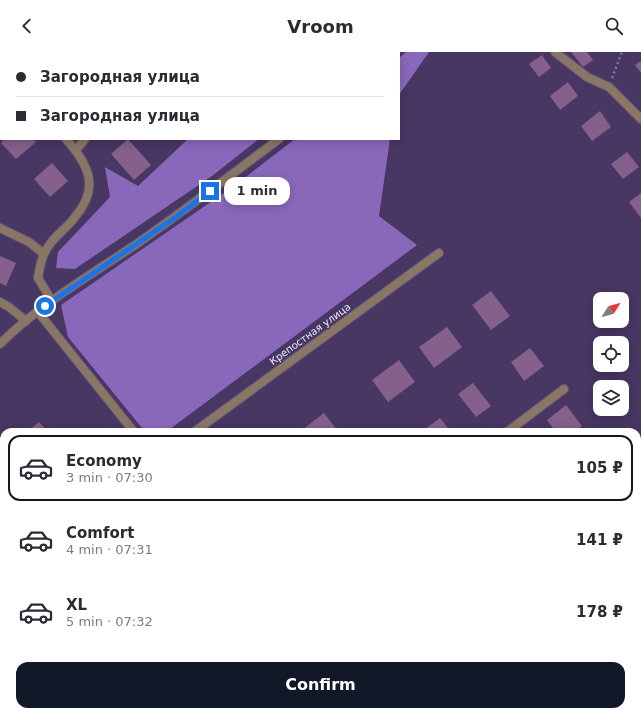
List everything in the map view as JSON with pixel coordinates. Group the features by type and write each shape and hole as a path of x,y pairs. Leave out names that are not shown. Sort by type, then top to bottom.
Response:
{"street":[{"path":"555,52 587,77 609,87 641,119"},
{"path":"52,301 38,278 41,261 49,244 76,217 89,195 90,180 76,150 67,140"},
{"path":"76,150 84,140"},
{"path":"0,344 52,301 176,217 278,140"},
{"path":"0,228 29,242 44,254"},
{"name":"Крепостная улица","path":"199,428 439,253"},
{"path":"0,302 9,306 26,321"},
{"path":"38,312 131,428"},
{"path":"512,428 564,389"}],"path":[{"path":"609,87 622,52"}],"shaded area":[{"path":"406,52 429,52 400,94 400,57"},
{"path":"187,140 258,140 212,176 75,269 56,268 58,252 110,197 105,167 138,186"},
{"path":"294,140 390,140 379,216 417,245 171,428 142,428 68,337 61,305 234,186"}],"building":[{"path":"571,52 587,52 593,60 583,67"},
{"path":"542,55 551,68 539,77 529,64"},
{"path":"641,61 641,73 635,65"},
{"path":"568,82 578,96 560,110 550,96"},
{"path":"600,111 611,127 592,141 581,126"},
{"path":"4,140 34,140 36,142 16,159 1,143"},
{"path":"127,140 129,140 151,165 134,180 111,154"},
{"path":"627,152 639,167 623,179 611,164"},
{"path":"52,163 68,181 50,197 34,179"},
{"path":"641,193 641,218 629,202"},
{"path":"0,256 16,263 6,286 0,283"},
{"path":"491,291 510,316 491,330 472,305"},
{"path":"447,327 462,347 434,368 419,347"},
{"path":"530,348 544,366 524,381 511,362"},
{"path":"399,360 415,382 388,402 372,380"},
{"path":"473,383 491,406 476,417 458,394"},
{"path":"566,405 582,426 580,428 553,428 547,420"},
{"path":"324,413 335,428 305,428"},
{"path":"440,418 448,428 426,428"},
{"path":"39,422 44,428 32,428"}],"route":[{"path":"45,306 176,217 210,191"}]}
